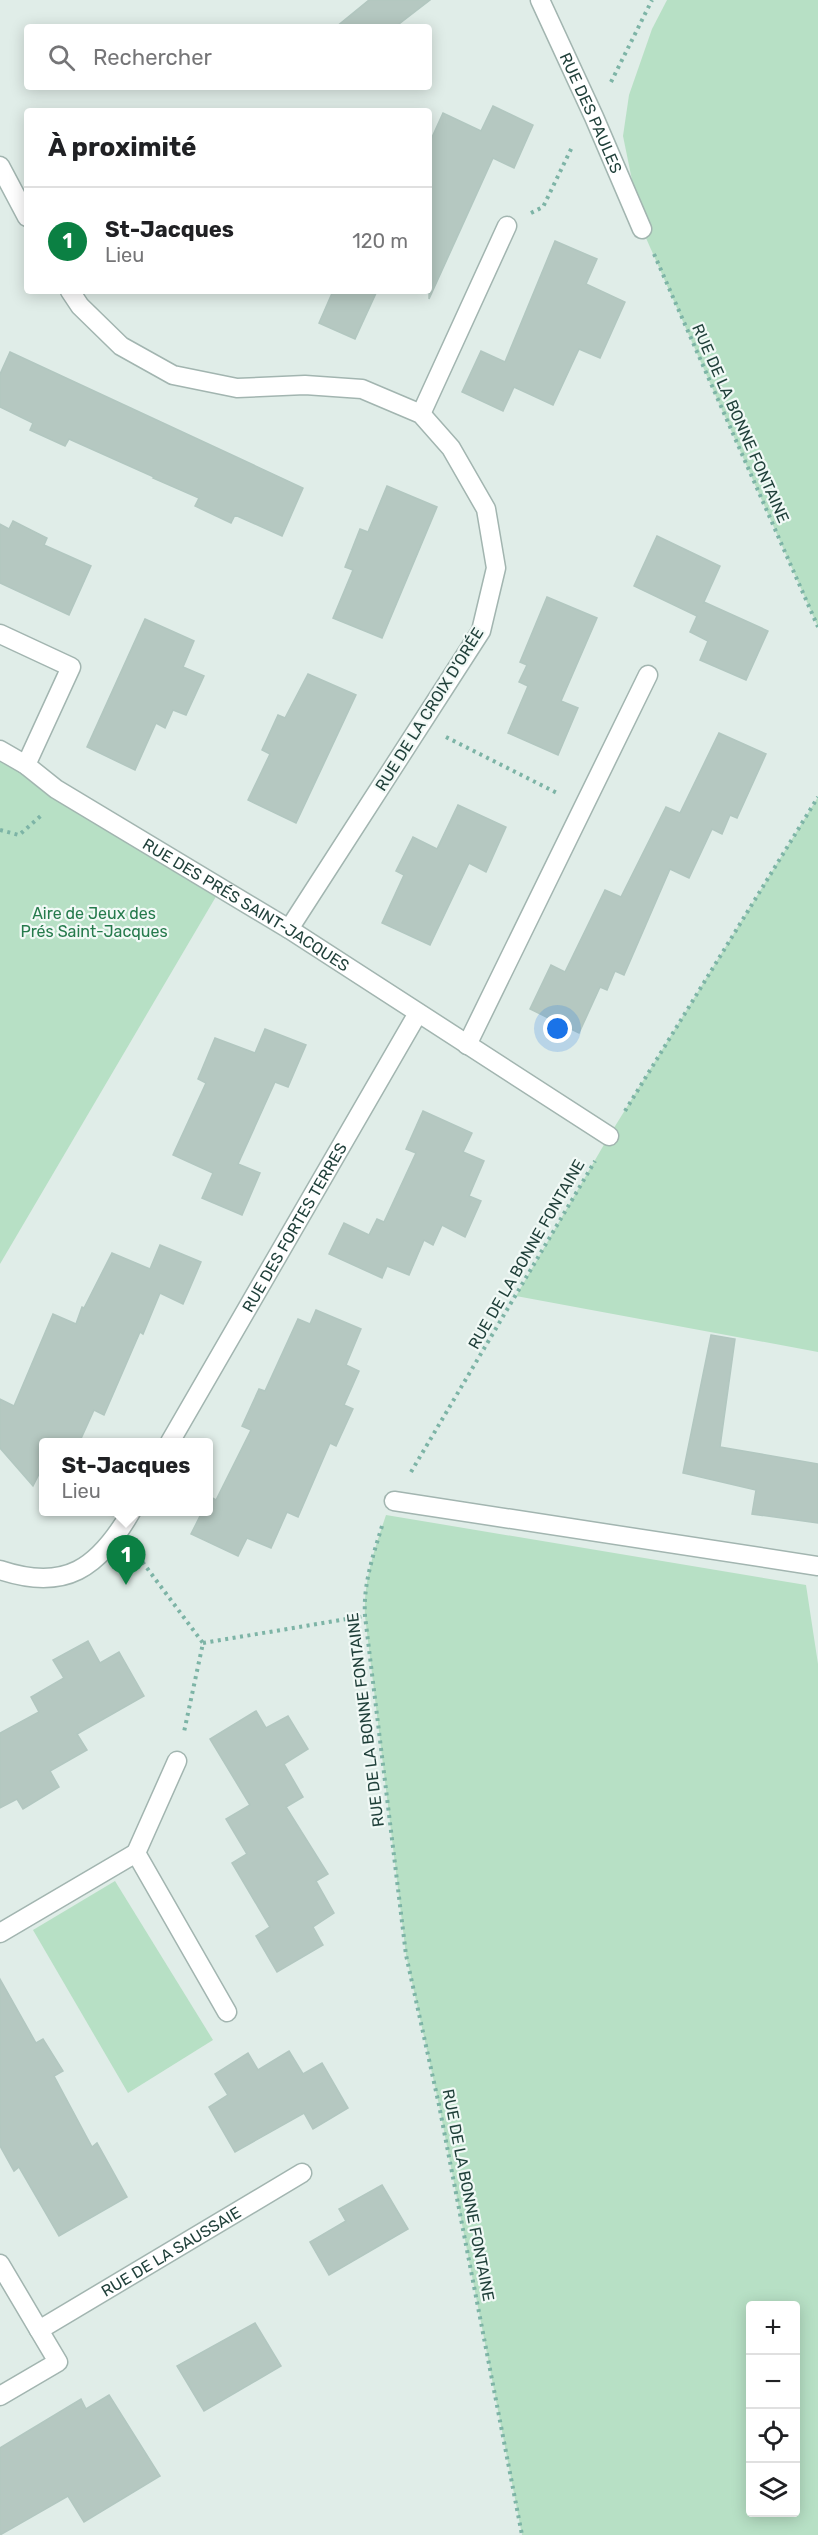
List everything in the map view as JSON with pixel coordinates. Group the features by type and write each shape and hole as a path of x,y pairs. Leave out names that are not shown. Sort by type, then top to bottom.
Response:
{"street":[{"name":"RUE DES PAULES","path":"540,0 642,229"},
{"path":"0,199 4,173"},
{"path":"4,173 24,211"},
{"path":"421,414 507,226"},
{"name":"RUE DE LA CROIX D'ORÉE","path":"72,294 80,306 121,346 173,375 237,388 305,385 362,389 421,414 451,448 486,509 496,568 481,631 289,929"},
{"path":"0,634 71,667 26,765"},
{"path":"466,1045 648,675"},
{"name":"RUE DES PRÉS SAINT-JACQUES","path":"0,750 26,765 56,789 289,929 609,1136"},
{"name":"RUE DES FORTES TERRES","path":"173,1438 418,1013"},
{"path":"394,1501 818,1566"},
{"path":"0,1570 24,1578 60,1578 92,1563 119,1532 129,1516"},
{"path":"0,1933 136,1853 177,1761"},
{"path":"136,1853 227,2012"},
{"name":"RUE DE LA SAUSSAIE","path":"39,2330 303,2173"},
{"path":"0,2264 58,2361 0,2396"}],"path":[{"path":"507,226 543,207 574,142 594,117 652,0"},
{"name":"RUE DE LA BONNE FONTAINE","path":"642,229 818,627"},
{"path":"422,723 584,806"},
{"path":"0,830 19,835 42,816 56,789"},
{"name":"RUE DE LA BONNE FONTAINE","path":"522,2535 439,2105 406,1955 364,1597 371,1562 386,1515 609,1136 818,797"},
{"path":"119,1532 203,1643 177,1761"},
{"path":"203,1643 365,1616"}],"green space":[{"path":"667,0 818,0 818,627 642,229 623,136 629,95 652,29"},
{"name":"Aire de Jeux des Prés Saint-Jacques","path":"0,750 221,888 0,1264"},
{"path":"818,797 818,1352 516,1296 609,1136"},
{"path":"386,1515 806,1585 818,1664 818,2535 522,2535 439,2105 406,1955 365,1616 366,1590 374,1552"},
{"path":"115,1881 213,2040 128,2093 33,1930"}],"building":[{"path":"369,0 430,0 399,24 340,24"},
{"path":"493,106 533,125 514,168 493,158 432,292 432,137 443,113 481,131"},
{"path":"555,241 597,259 586,284 625,302 600,358 579,349 553,405 514,387 503,411 462,392 481,351 505,362"},
{"path":"332,294 376,294 355,339 319,323"},
{"path":"10,352 303,488 282,536 235,515 231,523 195,506 199,498 154,477 69,439 65,446 30,430 33,423 0,407 0,374"},
{"path":"387,486 437,507 382,638 333,618 353,570 345,567 360,529 368,532"},
{"path":"13,521 47,538 44,545 91,566 69,615 0,583 0,524 9,529"},
{"path":"657,536 720,566 703,604 704,602 768,631 746,680 700,660 708,641 690,632 697,616 634,586"},
{"path":"547,597 597,618 561,701 578,708 558,755 508,733 528,686 519,682 527,665 520,662"},
{"path":"145,619 194,641 183,667 204,676 186,715 173,710 165,728 156,723 135,770 87,747"},
{"path":"308,674 356,695 296,823 248,800 270,754 262,750 278,715 285,718"},
{"path":"719,733 766,754 737,818 730,815 722,834 712,829 689,878 670,869 624,975 615,971 607,990 600,987 579,1033 530,1009 551,965 565,972 605,890 621,897 666,807 680,813"},
{"path":"458,805 506,827 486,872 469,863 430,945 382,923 404,875 396,871 413,837 437,849"},
{"path":"265,1029 306,1045 288,1087 275,1082 238,1164 260,1173 242,1215 202,1198 213,1173 173,1155 206,1083 198,1079 215,1038 255,1053"},
{"path":"423,1111 472,1133 463,1152 484,1161 469,1196 481,1201 465,1237 442,1225 433,1245 424,1240 409,1275 387,1266 382,1278 329,1254 344,1223 369,1235 377,1219 384,1222 416,1153 406,1149"},
{"path":"160,1245 201,1262 183,1304 160,1293 143,1334 140,1332 104,1415 94,1410 81,1438 39,1438 39,1474 33,1486 0,1448 0,1399 14,1406 53,1314 76,1324 82,1307 84,1308 112,1253 150,1269"},
{"path":"316,1310 361,1329 346,1365 359,1371 344,1405 353,1409 336,1446 330,1443 298,1517 287,1512 271,1548 247,1538 238,1556 191,1534 200,1516 213,1516 213,1498 216,1500 251,1430 242,1426 259,1389 265,1391 298,1319 310,1324"},
{"path":"711,1335 735,1339 720,1447 818,1464 818,1523 752,1514 756,1490 683,1473"},
{"path":"88,1641 100,1663 119,1652 144,1696 77,1734 87,1750 50,1771 59,1787 23,1809 17,1799 0,1808 0,1733 39,1712 31,1697 64,1678 53,1660"},
{"path":"256,1711 266,1728 288,1716 308,1749 284,1764 303,1797 286,1807 328,1874 316,1881 334,1913 313,1927 323,1945 277,1972 256,1936 270,1927 232,1863 247,1854 226,1819 250,1805 210,1739"},
{"path":"0,1979 36,2043 43,2039 63,2071 54,2076 92,2147 97,2143 127,2197 59,2236 19,2167 14,2171 0,2146"},
{"path":"289,2051 303,2074 322,2063 348,2108 313,2129 304,2113 235,2152 209,2107 228,2095 215,2074 248,2053 258,2070"},
{"path":"382,2185 408,2229 329,2275 310,2242 346,2221 339,2209"},
{"path":"255,2323 281,2366 204,2411 177,2366"},
{"path":"109,2395 160,2476 84,2522 68,2496 0,2535 0,2448 81,2399 86,2409"}],"place":[{"name":"St-Jacques","path":"126,1585"}]}
